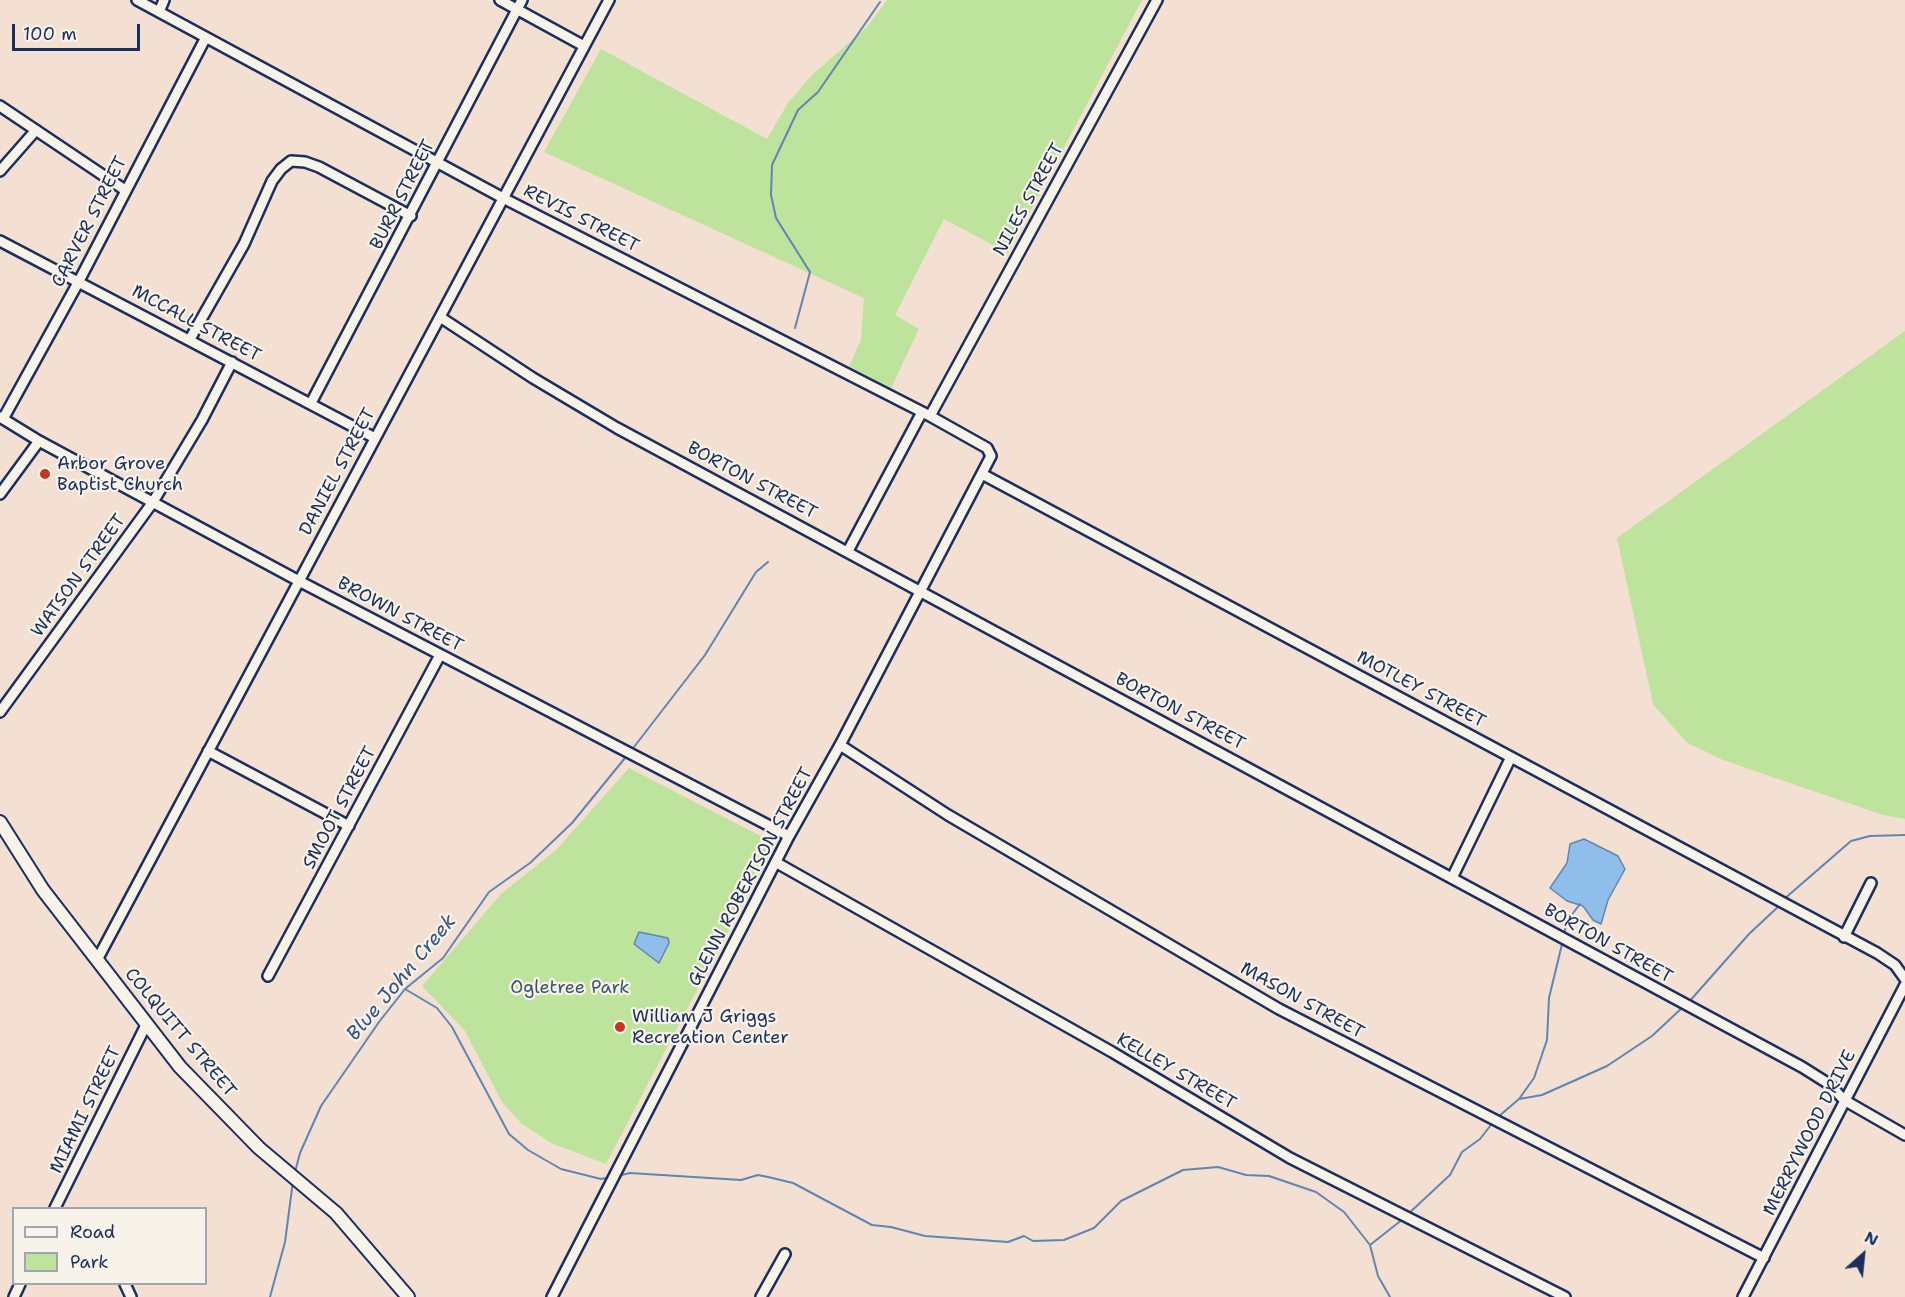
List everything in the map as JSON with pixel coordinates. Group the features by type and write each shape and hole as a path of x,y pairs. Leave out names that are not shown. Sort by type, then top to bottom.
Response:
{"street":[{"name":"REVIS STREET","path":"137,0 205,39 503,198 926,414 987,448 991,456 982,474"},
{"path":"159,12 164,0"},
{"path":"500,0 520,4 584,46"},
{"name":"DANIEL STREET","path":"97,960 609,0"},
{"name":"NILES STREET","path":"848,551 1157,0"},
{"name":"BURR STREET","path":"311,403 411,216 520,4"},
{"name":"CARVER STREET","path":"2,418 79,281 205,39"},
{"path":"0,106 125,190"},
{"path":"0,171 36,130"},
{"path":"190,339 244,243 272,181 291,161 305,162 319,167 411,216"},
{"name":"MCCALL STREET","path":"0,241 375,438"},
{"name":"BORTON STREET","path":"440,317 533,378 617,428 1802,1067 1829,1084 1844,1100 1905,1135"},
{"name":"WATSON STREET","path":"0,712 153,502 202,420 232,362"},
{"name":"BROWN STREET","path":"2,418 39,441 299,581 789,836"},
{"path":"0,495 39,441"},
{"name":"GLENN ROBERTSON STREET","path":"552,1297 789,836 840,745 982,474"},
{"name":"MOTLEY STREET","path":"982,474 1844,937"},
{"name":"SMOOT STREET","path":"268,976 440,655"},
{"name":"MASON STREET","path":"840,745 948,815 1279,1009 1764,1258"},
{"path":"208,751 349,826"},
{"path":"1452,878 1511,757"},
{"name":"COLQUITT STREET","path":"0,822 43,890 146,1026 222,1112 336,1213 408,1297"},
{"name":"KELLEY STREET","path":"777,863 1101,1047 1290,1158 1565,1297"},
{"path":"1871,883 1844,937 1877,953 1895,965 1903,973 1905,979"},
{"name":"MERRYWOOD DRIVE","path":"1743,1297 1905,984"},
{"name":"MIAMI STREET","path":"56,1207 146,1026"},
{"path":"761,1297 785,1254"}],"green space":[{"path":"887,0 1142,0 1008,253 944,219 895,315 919,329 891,388 849,366 861,340 864,298 544,152 601,49 767,139 788,103 812,75 868,26"},
{"path":"1905,331 1905,819 1883,815 1723,760 1686,742 1653,704 1617,538"},
{"name":"Ogletree Park","path":"629,768 774,843 606,1164 551,1143 522,1124 502,1102 465,1031 422,986 501,894 556,850"}],"water":[{"path":"1584,839 1618,856 1625,869 1608,900 1601,924 1593,920 1583,906 1567,901 1550,888 1567,863 1570,844"},
{"path":"639,932 668,938 669,943 659,963 634,944"}],"waterway":[{"name":"Blue John Creek","path":"795,328 810,272 776,218 771,195 772,165 798,110 818,92 880,2"},
{"name":"Blue John Creek","path":"634,747 705,655 756,572 768,562"},
{"name":"Blue John Creek","path":"295,1172 300,1153 321,1106 379,1022 405,989 443,958 489,892 530,863 572,823 625,758"},
{"path":"1783,900 1851,841 1870,836 1905,835"},
{"path":"1564,934 1567,921 1580,904"},
{"path":"1688,1003 1749,934 1780,905"},
{"path":"1498,1117 1519,1099 1534,1078 1547,1040 1549,998 1563,940"},
{"path":"405,989 437,1008 452,1027 509,1134 528,1150 561,1169 601,1179 611,1177"},
{"path":"1519,1099 1542,1095 1607,1066 1652,1036 1683,1007"},
{"path":"1407,1215 1450,1175 1462,1152 1480,1139 1494,1121"},
{"path":"617,1176 630,1173 741,1180 758,1175 793,1183 872,1225 891,1227 925,1236 1008,1242 1024,1236 1033,1241 1064,1240 1094,1228 1121,1201 1183,1170 1218,1167 1246,1175 1269,1176 1316,1192 1344,1212 1370,1245 1378,1276 1390,1297"},
{"name":"Blue John Creek","path":"270,1297 285,1242 293,1181"},
{"path":"1370,1245 1403,1219"}],"place":[{"name":"Arbor Grove Baptist Church","path":"45,474"},
{"name":"William J Griggs Recreation Center","path":"620,1027"}]}
